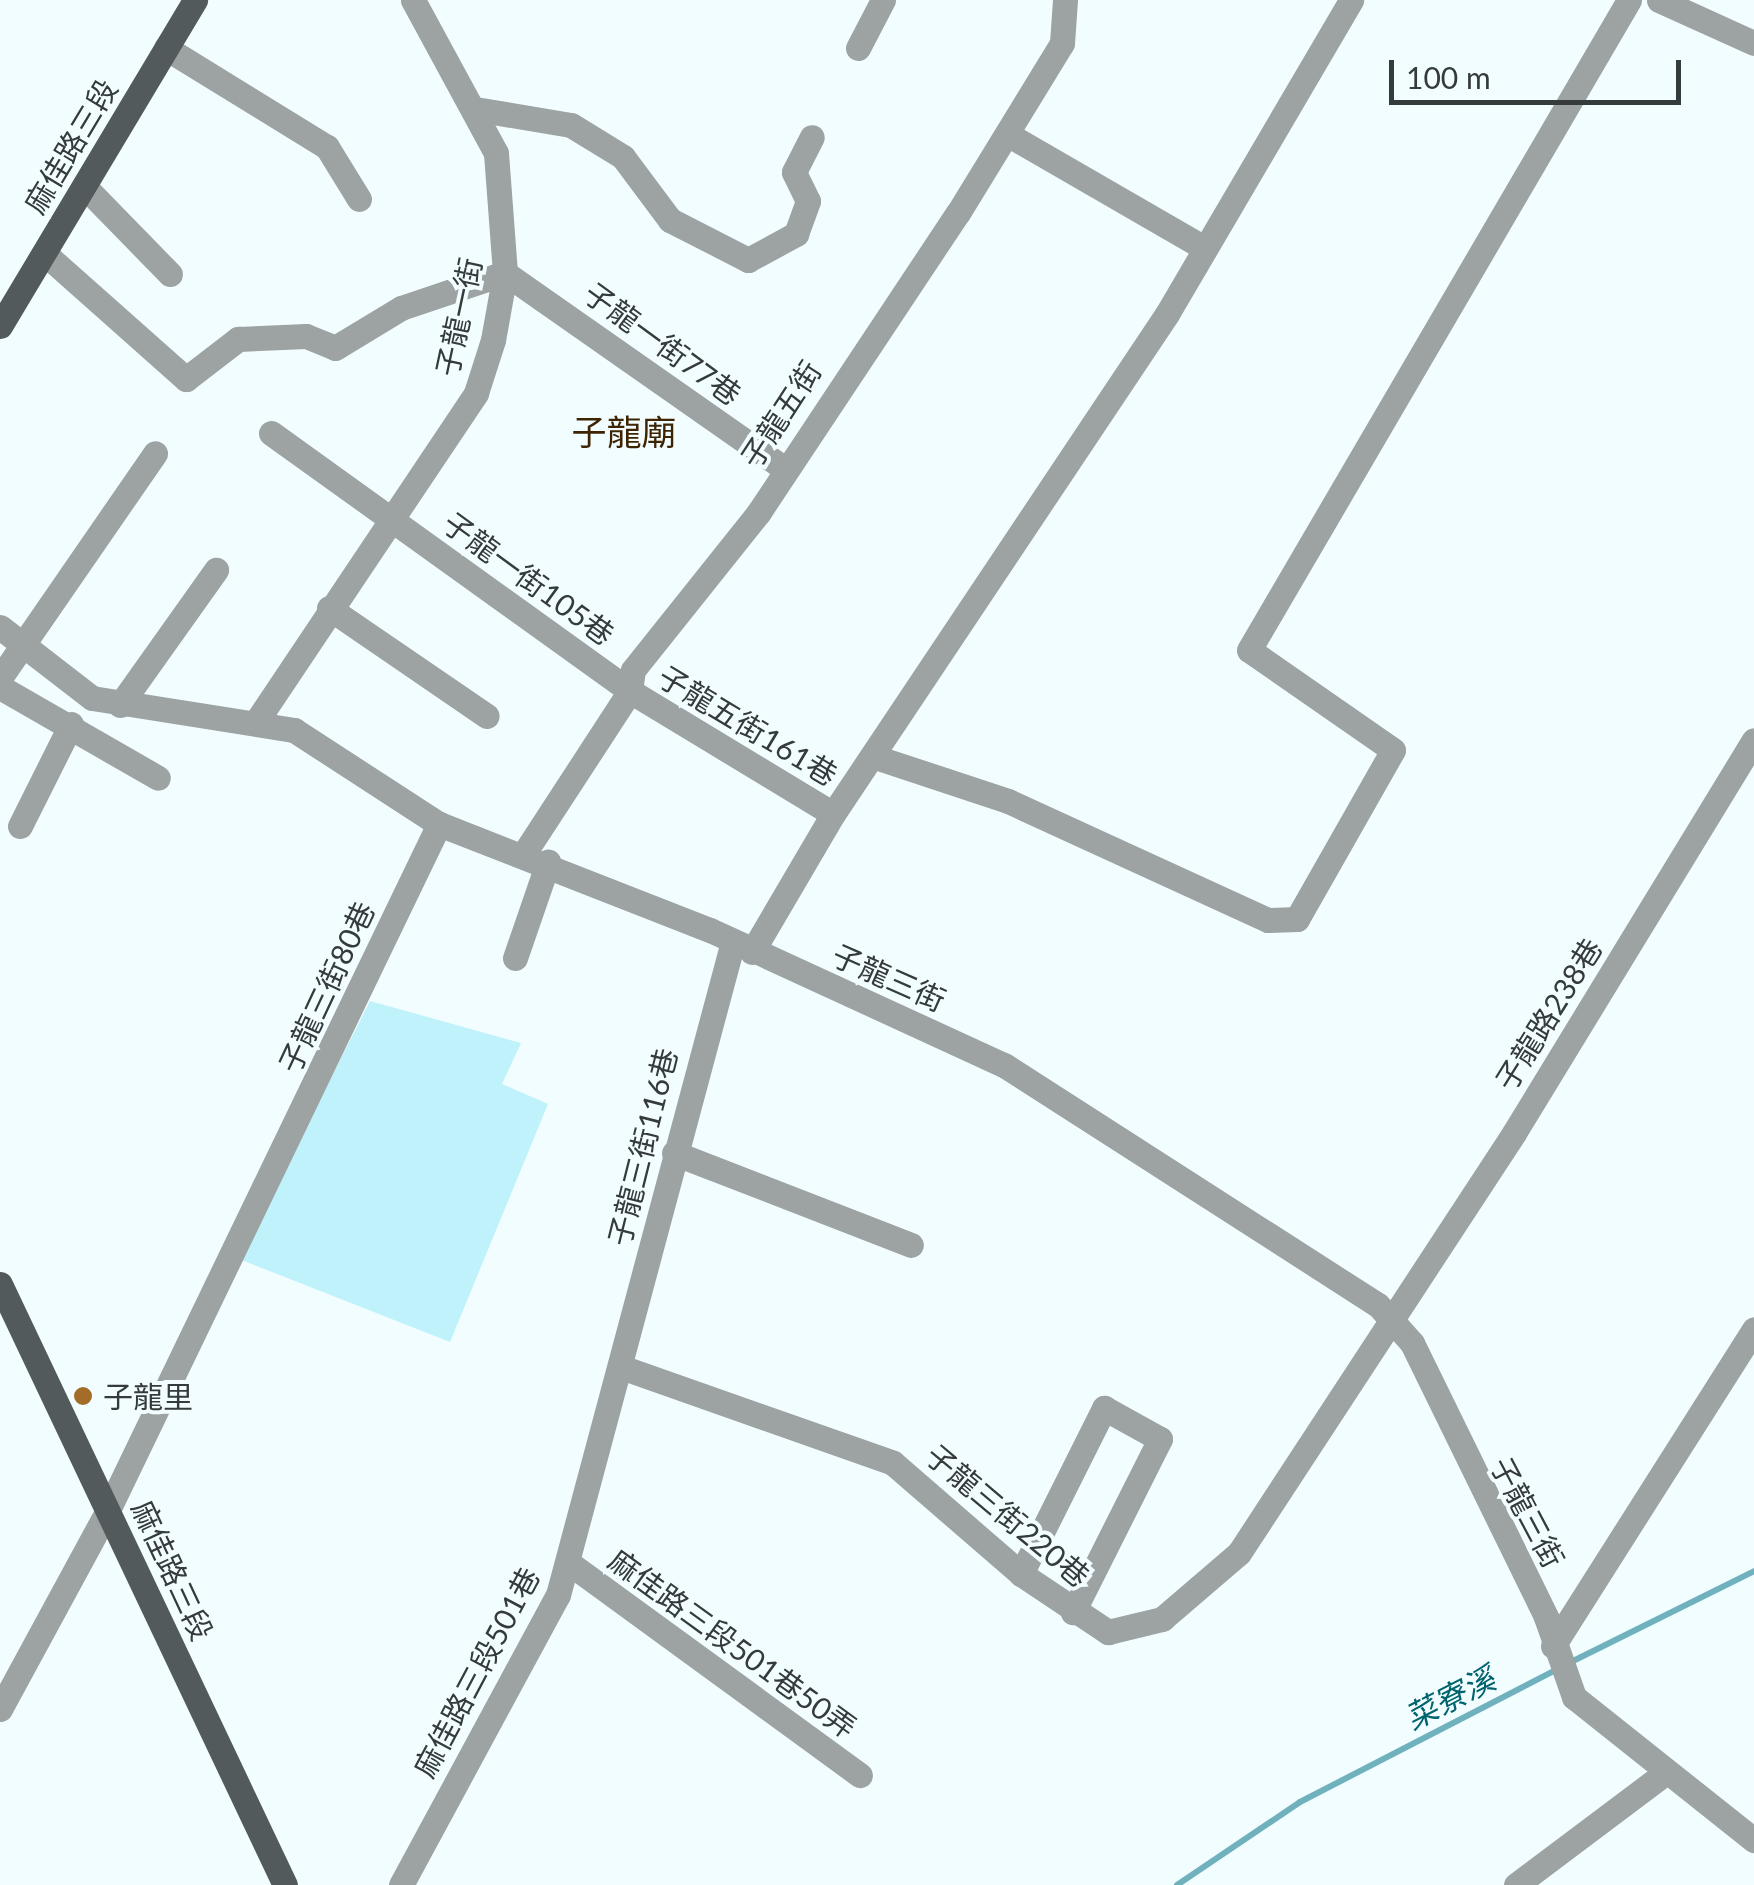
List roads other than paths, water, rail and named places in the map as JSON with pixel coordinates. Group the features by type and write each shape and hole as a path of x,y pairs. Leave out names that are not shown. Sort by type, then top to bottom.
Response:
{"main road":[{"name":"麻佳路三段","path":"0,326 195,0"},
{"name":"麻佳路三段","path":"0,1284 285,1885"}],"street":[{"name":"子龍一街","path":"256,722 328,608 476,394 505,273 506,198 475,110 413,0"},
{"path":"858,48 882,0"},
{"name":"子龍五街","path":"515,958 536,857 630,691 633,670 759,512 781,466 1007,134 1062,43 1065,0"},
{"name":"子龍三街116巷","path":"621,1366 674,1153 742,948 1167,314 1201,246 1351,0"},
{"path":"872,756 1008,801 1268,920 1297,919 1393,750 1249,650 1629,0"},
{"path":"1659,0 1754,43"},
{"path":"166,48 326,147 359,198"},
{"path":"475,110 572,126 624,158 670,220 748,260 796,234 808,201 794,172 812,137"},
{"path":"1007,134 1201,246"},
{"path":"84,186 170,274"},
{"path":"44,253 186,379 238,339 306,336 335,348 400,308 505,273"},
{"name":"子龍一街77巷","path":"505,273 781,466"},
{"name":"子龍一街105巷","path":"271,433 630,691"},
{"path":"0,678 155,453"},
{"path":"120,705 216,570"},
{"path":"328,608 488,716"},
{"name":"子龍三街","path":"0,627 20,650 92,698 256,722 318,743 439,824 536,857 1004,1065 1394,1320 1554,1646 1574,1697 1666,1774"},
{"path":"0,687 72,724 158,778"},
{"name":"子龍五街161巷","path":"630,691 833,814"},
{"path":"20,826 72,724"},
{"name":"子龍路238巷","path":"1394,1320 1754,740"},
{"name":"子龍三街80巷","path":"0,1709 108,1510 272,1178 439,824"},
{"path":"674,1153 911,1244"},
{"name":"子龍三街220巷","path":"621,1366 880,1456 1021,1574 1108,1632 1138,1630 1216,1578 1394,1320"},
{"path":"1554,1646 1754,1329"},
{"name":"麻佳路三段501巷","path":"401,1885 569,1562 621,1366"},
{"path":"1021,1574 1104,1408 1160,1439 1073,1612"},
{"name":"麻佳路三段501巷50弄","path":"569,1562 860,1775"},
{"path":"1516,1885 1666,1774 1754,1840"}],"waterway":[{"name":"菜寮溪","path":"1567,1664 1754,1571"},
{"name":"菜寮溪","path":"1177,1885 1300,1802 1556,1670"}],"place":[{"name":"子龍里","path":"83,1396"}],"district":[{"name":"子龍廟","path":"624,431"}]}
